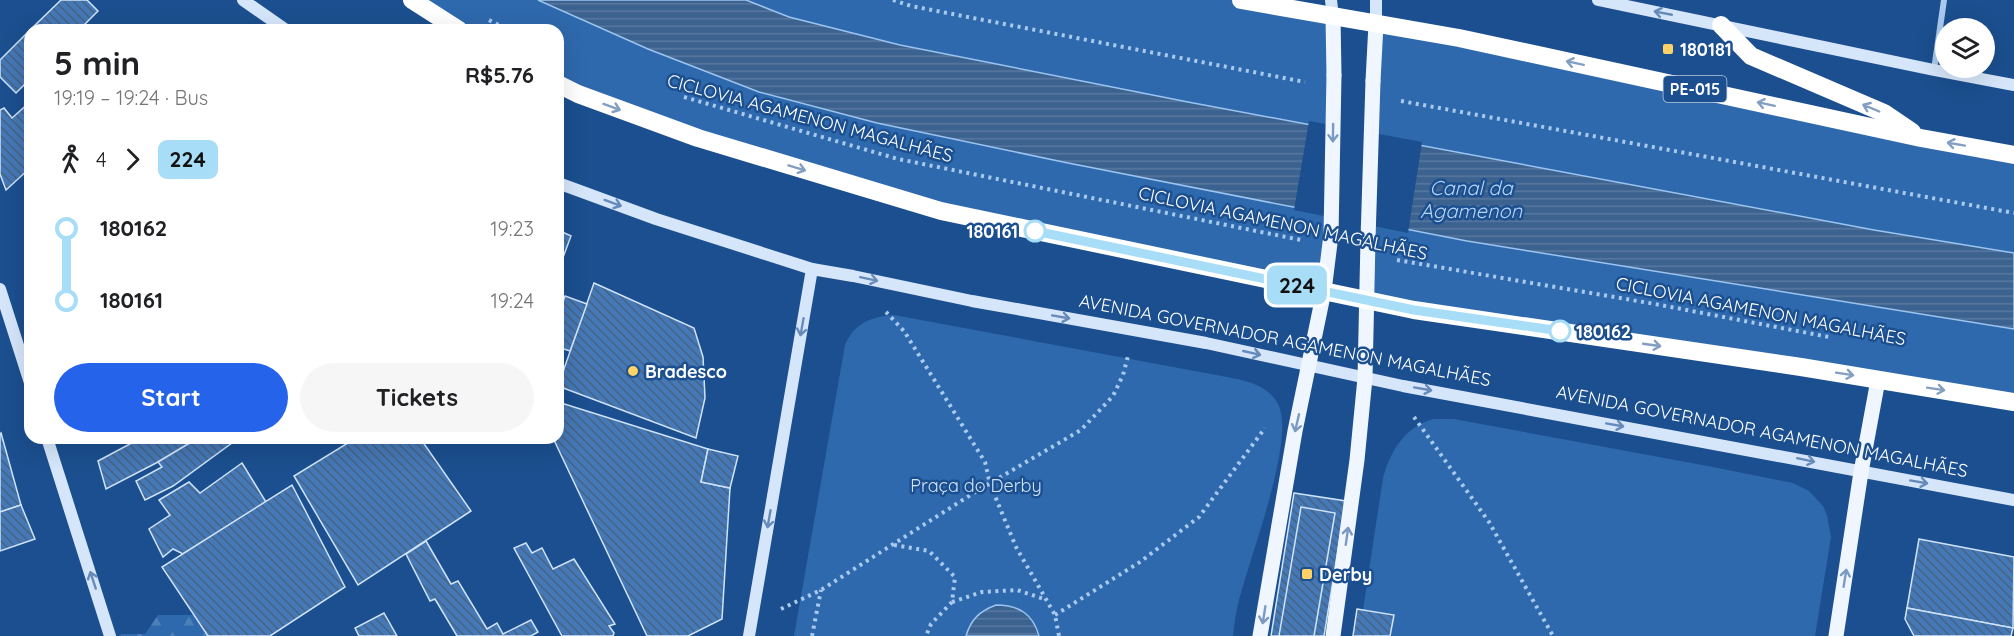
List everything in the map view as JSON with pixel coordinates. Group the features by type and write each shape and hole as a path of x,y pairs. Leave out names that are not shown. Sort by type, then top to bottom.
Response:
{"highway":[{"path":"412,0 450,24"},
{"path":"1241,0 1332,9 1376,24"},
{"name":"PE-015","path":"1376,24 1460,38 1921,138 2014,155"},
{"path":"1721,25 1751,56 1884,113 1921,138"},
{"path":"564,87 698,138 941,211 1414,310 2014,402"}],"main road":[{"path":"243,0 277,24"},
{"path":"1333,636 1357,460 1365,378 1376,0"},
{"path":"1598,0 2014,85"},
{"path":"1260,636 1295,431 1324,291 1331,235 1334,75 1332,9"},
{"name":"AVENIDA GOVERNADOR AGAMENON MAGALHÃES","path":"564,185 656,219 812,269 972,301 1206,343 1365,378 2014,500"},
{"path":"750,630 812,269"},
{"path":"0,289 24,365"},
{"path":"1836,636 1878,380"},
{"path":"49,444 110,636"}],"street":[{"path":"1934,70 1944,0"}],"path":[{"path":"893,0 911,6 1310,83"},
{"name":"CICLOVIA AGAMENON MAGALHÃES","path":"680,97 898,159 1301,240"},
{"path":"1392,99 2014,213"},
{"name":"CICLOVIA AGAMENON MAGALHÃES","path":"1393,259 1655,304 1839,339"},
{"path":"853,276 904,331 985,462 990,484 1016,547 1055,615 1059,636"},
{"path":"750,630 821,590 1081,430 1113,396 1123,375 1135,330"},
{"path":"1413,416 1489,522 1553,636"},
{"path":"1055,615 1140,562 1199,517 1266,426"},
{"path":"893,545 929,551 955,576 952,602"},
{"path":"812,636 821,590"},
{"path":"926,636 931,624 952,602 982,592 1017,590 1045,599"}],"green space":[{"path":"412,0 1241,0 1333,17 1324,291 941,211 564,86 564,24 450,24"},
{"path":"1376,24 2014,155 2014,402 1366,300"},
{"name":"Praça do Derby","path":"894,315 1235,379 1249,382 1269,392 1278,404 1282,422 1281,445 1268,504 1242,589 1233,636 794,636 845,345 853,332 864,322"},
{"path":"1433,419 1454,419 1713,467 1793,483 1809,491 1823,506 1831,537 1815,636 1359,636 1386,468 1400,441 1414,428"},
{"path":"158,615 194,615 208,636 121,636 120,634 145,634"}],"water":[{"name":"Canal da Agamenon","path":"538,0 746,0 789,17 900,45 1188,102 1874,230 2014,253 2014,329 1467,241 877,123 759,92 648,49"},
{"path":"996,605 1012,607 1024,612 1033,622 1039,636 966,636 977,616"}],"pier":[{"path":"1309,121 1422,142 1408,233 1294,210"}],"building":[{"path":"61,0 87,0 98,11 85,24 36,24"},
{"path":"24,36 24,85 16,93 0,77 0,60"},
{"path":"24,107 24,174 6,190 0,174 0,110 4,108 12,118"},
{"path":"564,233 571,236 564,255"},
{"name":"Bradesco","path":"594,283 694,328 703,357 705,398 696,438 564,388 564,369"},
{"path":"565,296 587,304 570,351 564,349"},
{"path":"564,404 708,449 701,482 730,488 722,619 688,636 647,636 556,444 564,444"},
{"path":"0,434 21,505 0,512"},
{"path":"130,444 188,444 106,489 98,461"},
{"path":"188,444 231,444 173,486 145,500 136,481 162,467 158,462"},
{"path":"346,444 424,444 471,511 358,585 294,476"},
{"path":"708,449 738,456 730,488 701,482"},
{"path":"242,463 266,502 183,554 173,549 163,557 149,529 170,515 159,500 189,482 200,493"},
{"path":"292,485 345,587 270,636 208,636 162,567"},
{"path":"1294,493 1346,501 1324,636 1271,636"},
{"path":"21,505 35,539 0,551 0,512"},
{"name":"Derby","path":"1301,507 1335,513 1314,636 1279,636"},
{"path":"1919,539 2014,557 2013,628 1907,608"},
{"path":"426,541 451,584 458,581 487,629 497,623 503,634 531,620 538,632 531,636 457,636 435,599 430,601 406,554"},
{"path":"526,543 532,553 542,548 553,569 574,559 615,624 609,626 614,633 613,636 562,636 514,548"},
{"path":"1907,608 2013,628 2011,636 1914,636 1905,619"},
{"path":"1357,609 1394,615 1390,636 1353,636"},
{"path":"384,613 397,636 359,636 355,628"}],"bus line":[{"name":"224","path":"1035,231 1414,310 1560,331"}],"place":[{"name":"180181","path":"1668,49"},
{"name":"180161","path":"1035,231"},
{"name":"180162","path":"1560,331"},
{"name":"Bradesco","path":"633,371"},
{"name":"Derby","path":"1307,574"}]}
